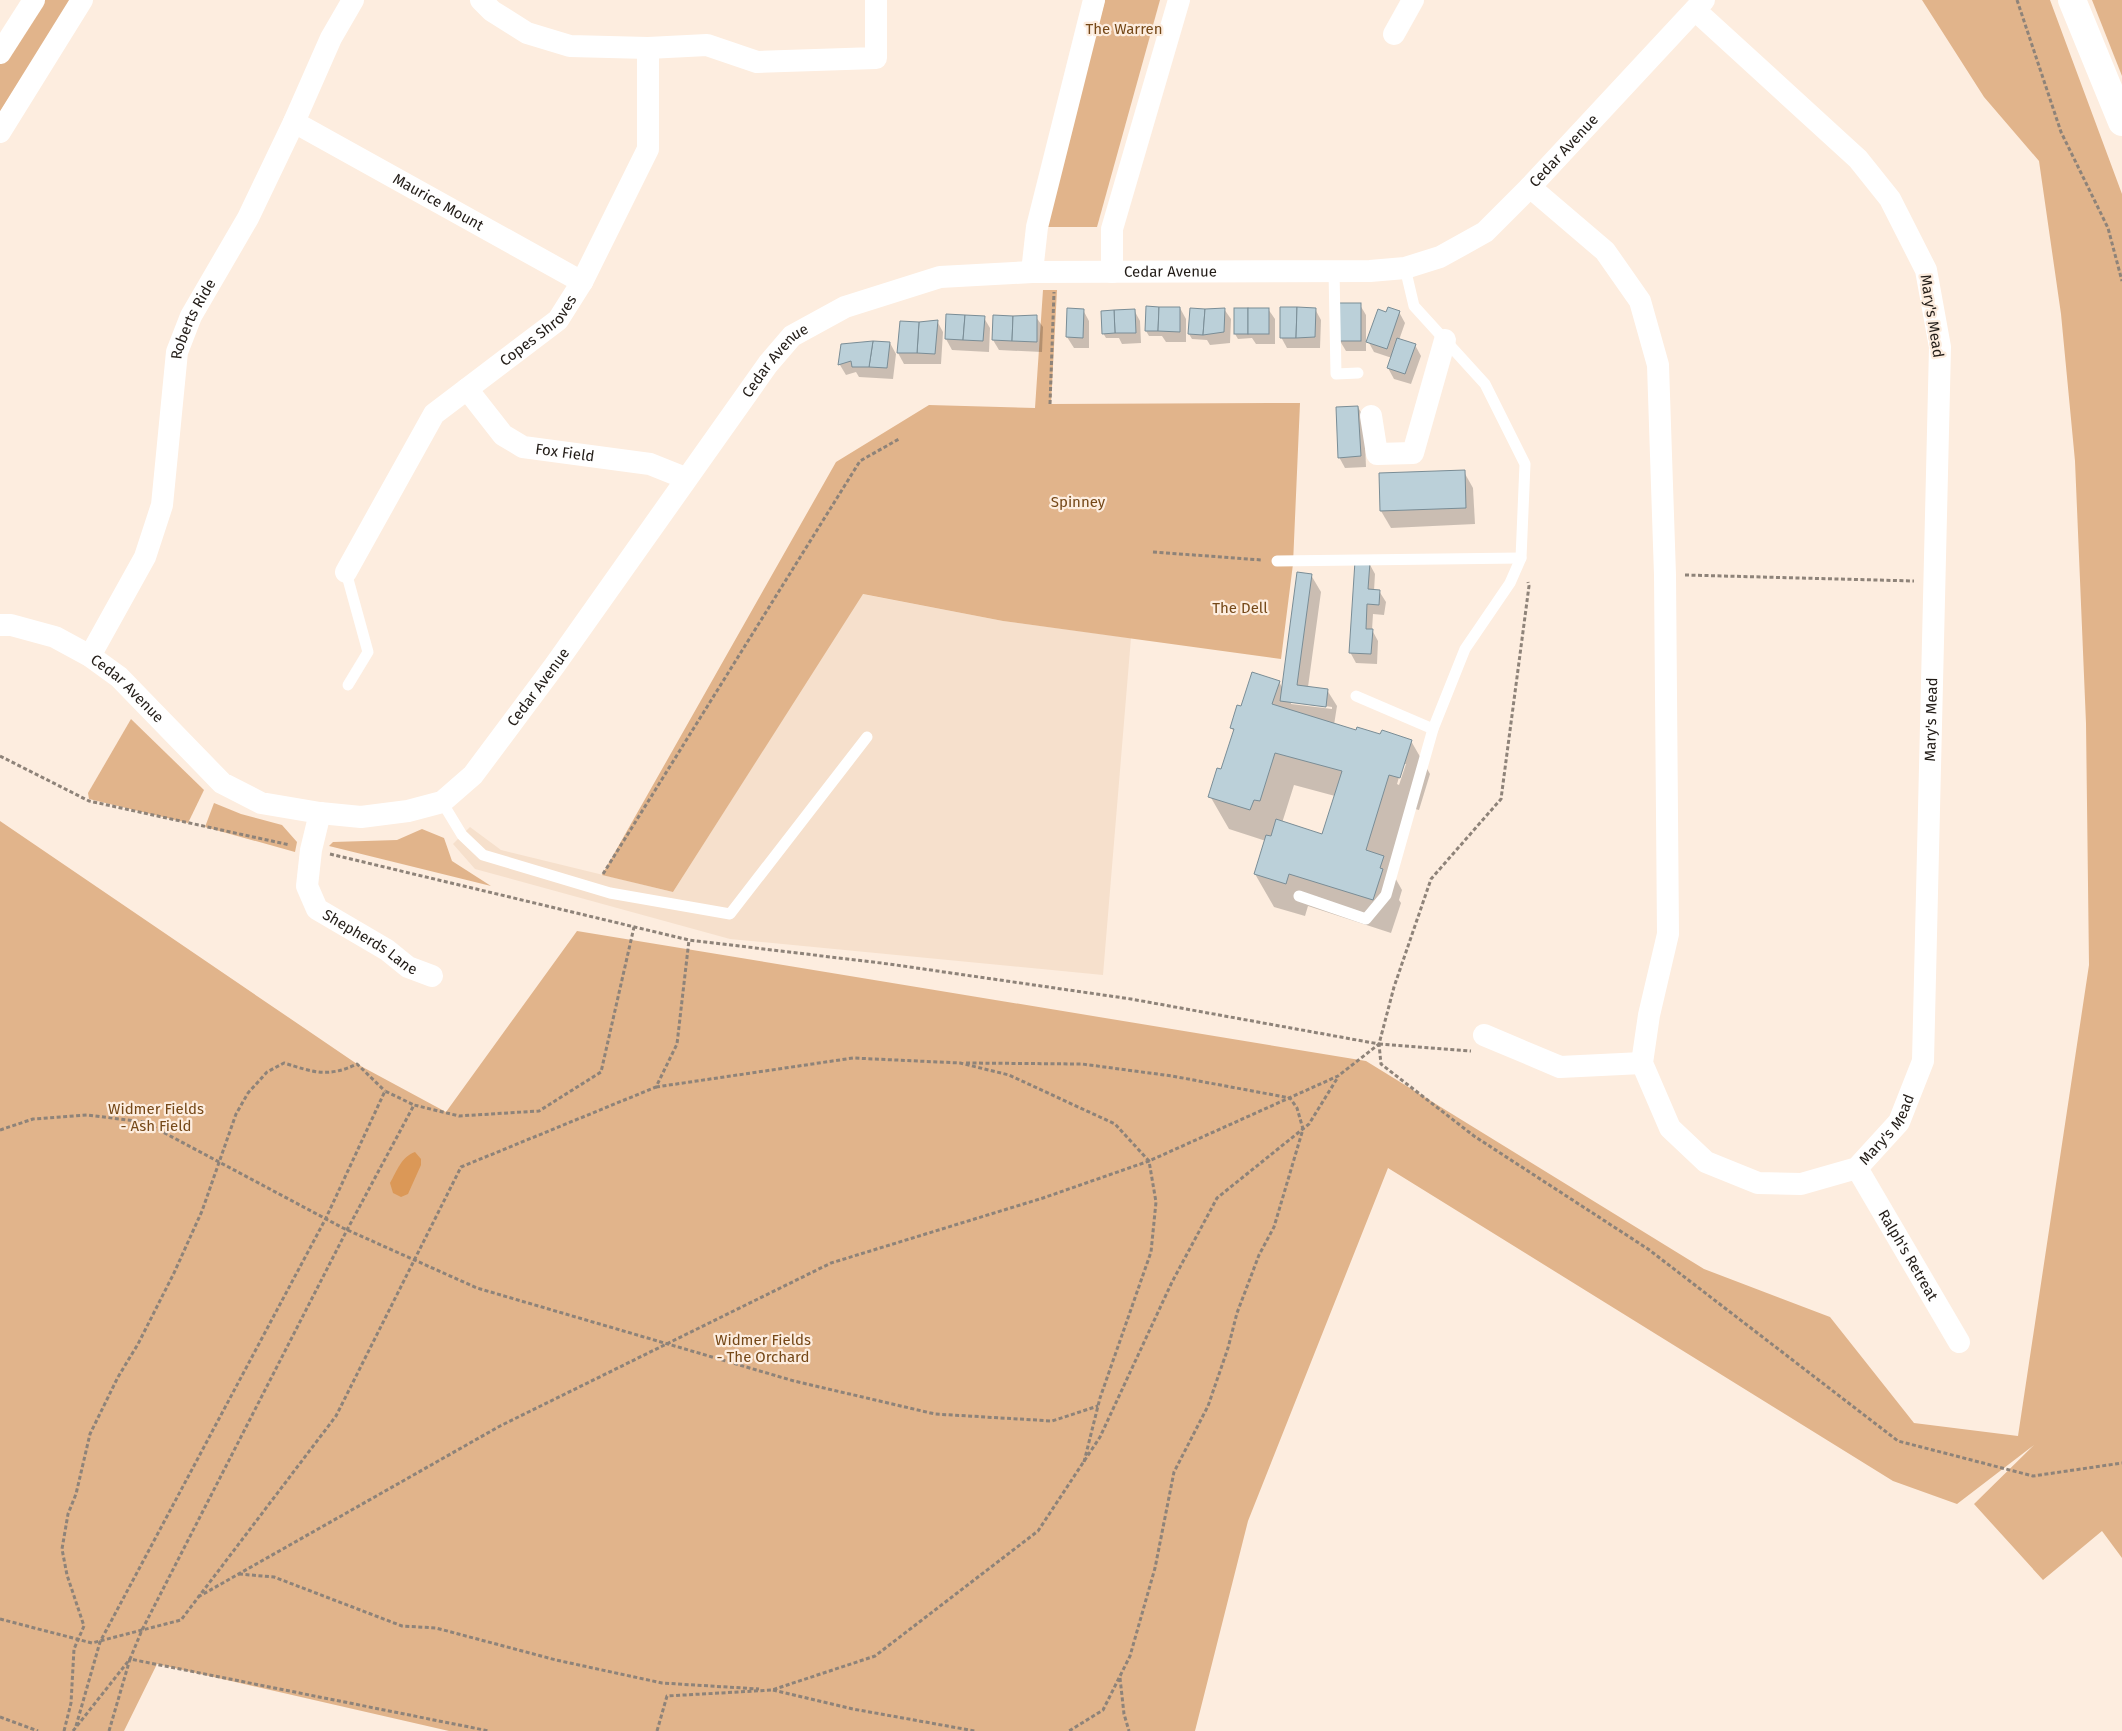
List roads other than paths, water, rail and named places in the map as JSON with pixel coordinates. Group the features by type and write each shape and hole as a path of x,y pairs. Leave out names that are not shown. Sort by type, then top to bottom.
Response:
{"street":[{"path":"0,53 34,0"},
{"path":"0,132 82,0"},
{"name":"Roberts Ride","path":"90,656 145,557 162,504 177,352 191,316 248,218 332,38 352,0"},
{"path":"481,0 492,10 527,33 570,46 648,48 707,45 757,62 877,66 876,0"},
{"path":"1043,272 1037,227 1094,0"},
{"path":"1112,272 1112,229 1179,0"},
{"path":"1394,34 1413,0"},
{"path":"2072,0 2122,122"},
{"name":"Cedar Avenue","path":"0,625 11,625 54,637 90,656 119,677 222,783 262,803 320,814 361,817 408,811 442,802 472,775 555,664 685,478 768,364 792,336 845,307 940,277 1043,272 1370,272 1405,268 1440,257 1485,232 1530,188 1699,5"},
{"name":"Mary's Mead","path":"1642,1063 1670,1128 1706,1162 1758,1183 1801,1184 1857,1168 1899,1122 1923,1061 1940,347 1926,270 1890,199 1858,159 1699,5"},
{"name":"Copes Shroves","path":"346,572 434,414 558,320 582,282 648,149 648,48"},
{"name":"Maurice Mount","path":"294,122 582,282"},
{"path":"1484,1035 1560,1067 1642,1063 1649,1015 1668,934 1665,574 1658,365 1640,301 1605,251 1530,188"},
{"path":"1372,416 1377,454 1413,453 1445,340"},
{"name":"Fox Field","path":"467,389 503,435 523,447 650,464 685,478"},
{"name":"Shepherds Lane","path":"320,814 311,850 307,886 317,909 387,950 408,967 432,976"},
{"name":"Ralph's Retreat","path":"1857,1168 1959,1342"}],"lane":[{"path":"1299,896 1366,919 1386,895 1433,728 1465,649 1510,583 1521,558 1524,464 1486,384 1414,306 1405,268"},
{"path":"1334,271 1336,374 1358,373"},
{"path":"1276,561 1521,558"},
{"path":"346,572 368,652 348,685"},
{"path":"1356,696 1433,728"},
{"path":"442,802 462,836 483,855 610,893 730,914 868,737"}],"park label":[{"name":"The Warren","path":"1124,29"},
{"name":"Spinney","path":"1078,502"},
{"name":"The Dell","path":"1240,608"},
{"name":"Widmer Fields - Ash Field","path":"156,1118"},
{"name":"Widmer Fields - The Orchard","path":"763,1348"}]}
